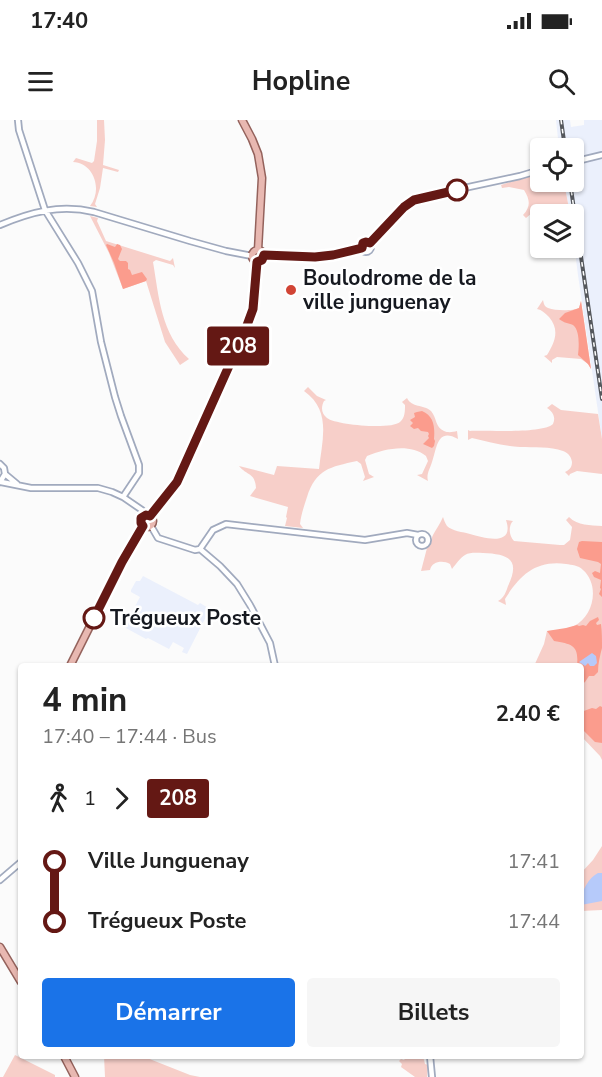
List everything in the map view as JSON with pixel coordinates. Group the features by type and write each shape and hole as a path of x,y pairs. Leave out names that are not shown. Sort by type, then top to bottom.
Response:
{"main road":[{"path":"242,120 258,154 262,178 262,260 257,262"},
{"path":"257,262 253,259 253,252 261,252"},
{"path":"147,526 141,520 177,482 246,328 253,309 257,262"},
{"path":"72,663 122,562 153,521 147,516"},
{"path":"0,947 18,977"},
{"path":"66,1059 75,1077"}],"street":[{"path":"18,120 19,130 45,210 78,263 92,291 101,342 115,397 126,432 138,459 140,471 123,498"},
{"path":"584,159 602,155"},
{"path":"261,252 315,257 362,248 364,243 370,243 404,207 414,200 530,173"},
{"path":"0,225 45,210 78,208 226,251 252,256"},
{"path":"0,464 5,474 17,484"},
{"path":"5,474 0,482 12,485 31,488 98,488 112,492 142,510 147,516"},
{"path":"200,549 213,530 226,524 365,540 401,536 407,533 417,536"},
{"path":"147,526 158,538 195,550 200,549 220,566 241,591 266,633 274,663"},
{"path":"0,880 18,864"},
{"path":"430,1059 432,1077"}],"shaded area":[{"path":"97,120 104,120 103,165 119,170 118,172 103,168 95,204 97,207 90,206 96,193 96,185 91,172 86,167 73,162 76,158 92,163 94,161"},
{"path":"556,120 570,120 571,127 584,125 584,120 602,120 602,439 576,258 584,258 584,204 568,204 566,192 584,192 584,138 558,138"},
{"path":"530,175 530,192 566,192 568,204 530,204 530,215 526,218 523,215 529,203 524,190 502,188 501,185"},
{"path":"90,216 98,218 97,221 106,241 170,261 173,258 175,268 173,265 156,260 153,262 167,327 172,338 189,359 180,365 165,342 146,281 123,289 109,253"},
{"path":"107,244 115,247 117,244 120,245 122,249 118,259 128,263 128,269 132,275 142,272 146,281 123,289"},
{"path":"543,300 545,306 555,310 579,308 581,301 591,369 581,359 557,357 552,360 552,363 544,356 547,355 552,345 555,331 549,317 537,309"},
{"path":"581,301 591,369 578,355 575,327 559,319 565,313 579,308"},
{"path":"308,387 317,396 326,400 322,405 323,412 332,421 364,426 395,424 403,418 405,405 402,402 407,398 412,403 431,411 441,429 447,432 457,431 458,439 446,436 439,441 428,474 428,481 417,475 422,474 428,461 426,456 405,448 389,449 367,456 365,460 369,474 374,477 363,481 365,477 361,464 357,461 325,471 315,480 311,488 301,517 300,524 303,528 285,526 288,507 250,496 256,488 254,479 239,466 274,475 277,466 319,469 323,437 322,417 313,399 304,391"},
{"path":"552,404 561,410 598,414 602,439 602,474 577,471 569,476 565,472 571,466 571,458 558,449 508,446 472,438 468,440 468,430 514,431 547,427 554,421 551,411 547,408"},
{"path":"422,411 433,422 435,441 432,448 423,444 429,438 428,432 410,426 413,423 410,420 415,417 414,413"},
{"path":"443,517 447,526 452,529 497,539 506,534 508,529 506,520 513,521 510,531 514,541 560,545 570,540 572,527 566,520 569,517 580,524 602,526 602,760 584,739 584,663 535,663 547,631 574,626 586,615 593,592 588,576 581,568 573,565 555,563 537,567 517,583 505,599 506,605 498,601 506,593 512,577 513,570 510,560 499,555 469,553 461,558 452,569 450,564 441,562 435,563 430,570 421,571 433,535"},
{"path":"579,542 602,542 602,597 599,594 601,580 594,577 592,573 595,571 600,573 601,564 580,558 577,549"},
{"path":"143,576 210,609 187,654 182,652 184,648 173,642 169,649 124,627 140,597 131,590 136,581 140,581"},
{"path":"598,617 599,620 596,623 601,624 602,648 598,672 594,676 589,676 584,683 584,663 577,663 576,650 566,643 554,641 547,631 577,625 586,626"},
{"path":"602,707 602,743 595,742 584,731 584,711"},
{"path":"602,846 602,910 584,911 584,870"},
{"path":"15,1055 18,1059 23,1059 55,1075 55,1077 3,1077"},
{"path":"104,1059 150,1059 200,1077 105,1077"},
{"path":"424,1059 425,1064 428,1065 427,1077 415,1077 401,1067 402,1064 399,1061"}],"water":[{"path":"592,653 596,656 597,663 590,666 588,663 585,666 584,663 579,662"},
{"path":"602,873 602,901 584,904 584,889 591,878"}],"railway":[{"path":"561,120 564,138"},
{"path":"571,192 602,399"}],"bus line":[{"name":"208","path":"94,618 143,526 141,518 146,515 150,516 177,482 205,423 253,309 257,262 262,260 264,255 315,257 362,248 363,243 370,243 404,207 414,200 457,190"}],"place":[{"name":"Boulodrome de la ville junguenay","path":"291,290"},
{"name":"Trégueux Poste","path":"94,618"}]}
